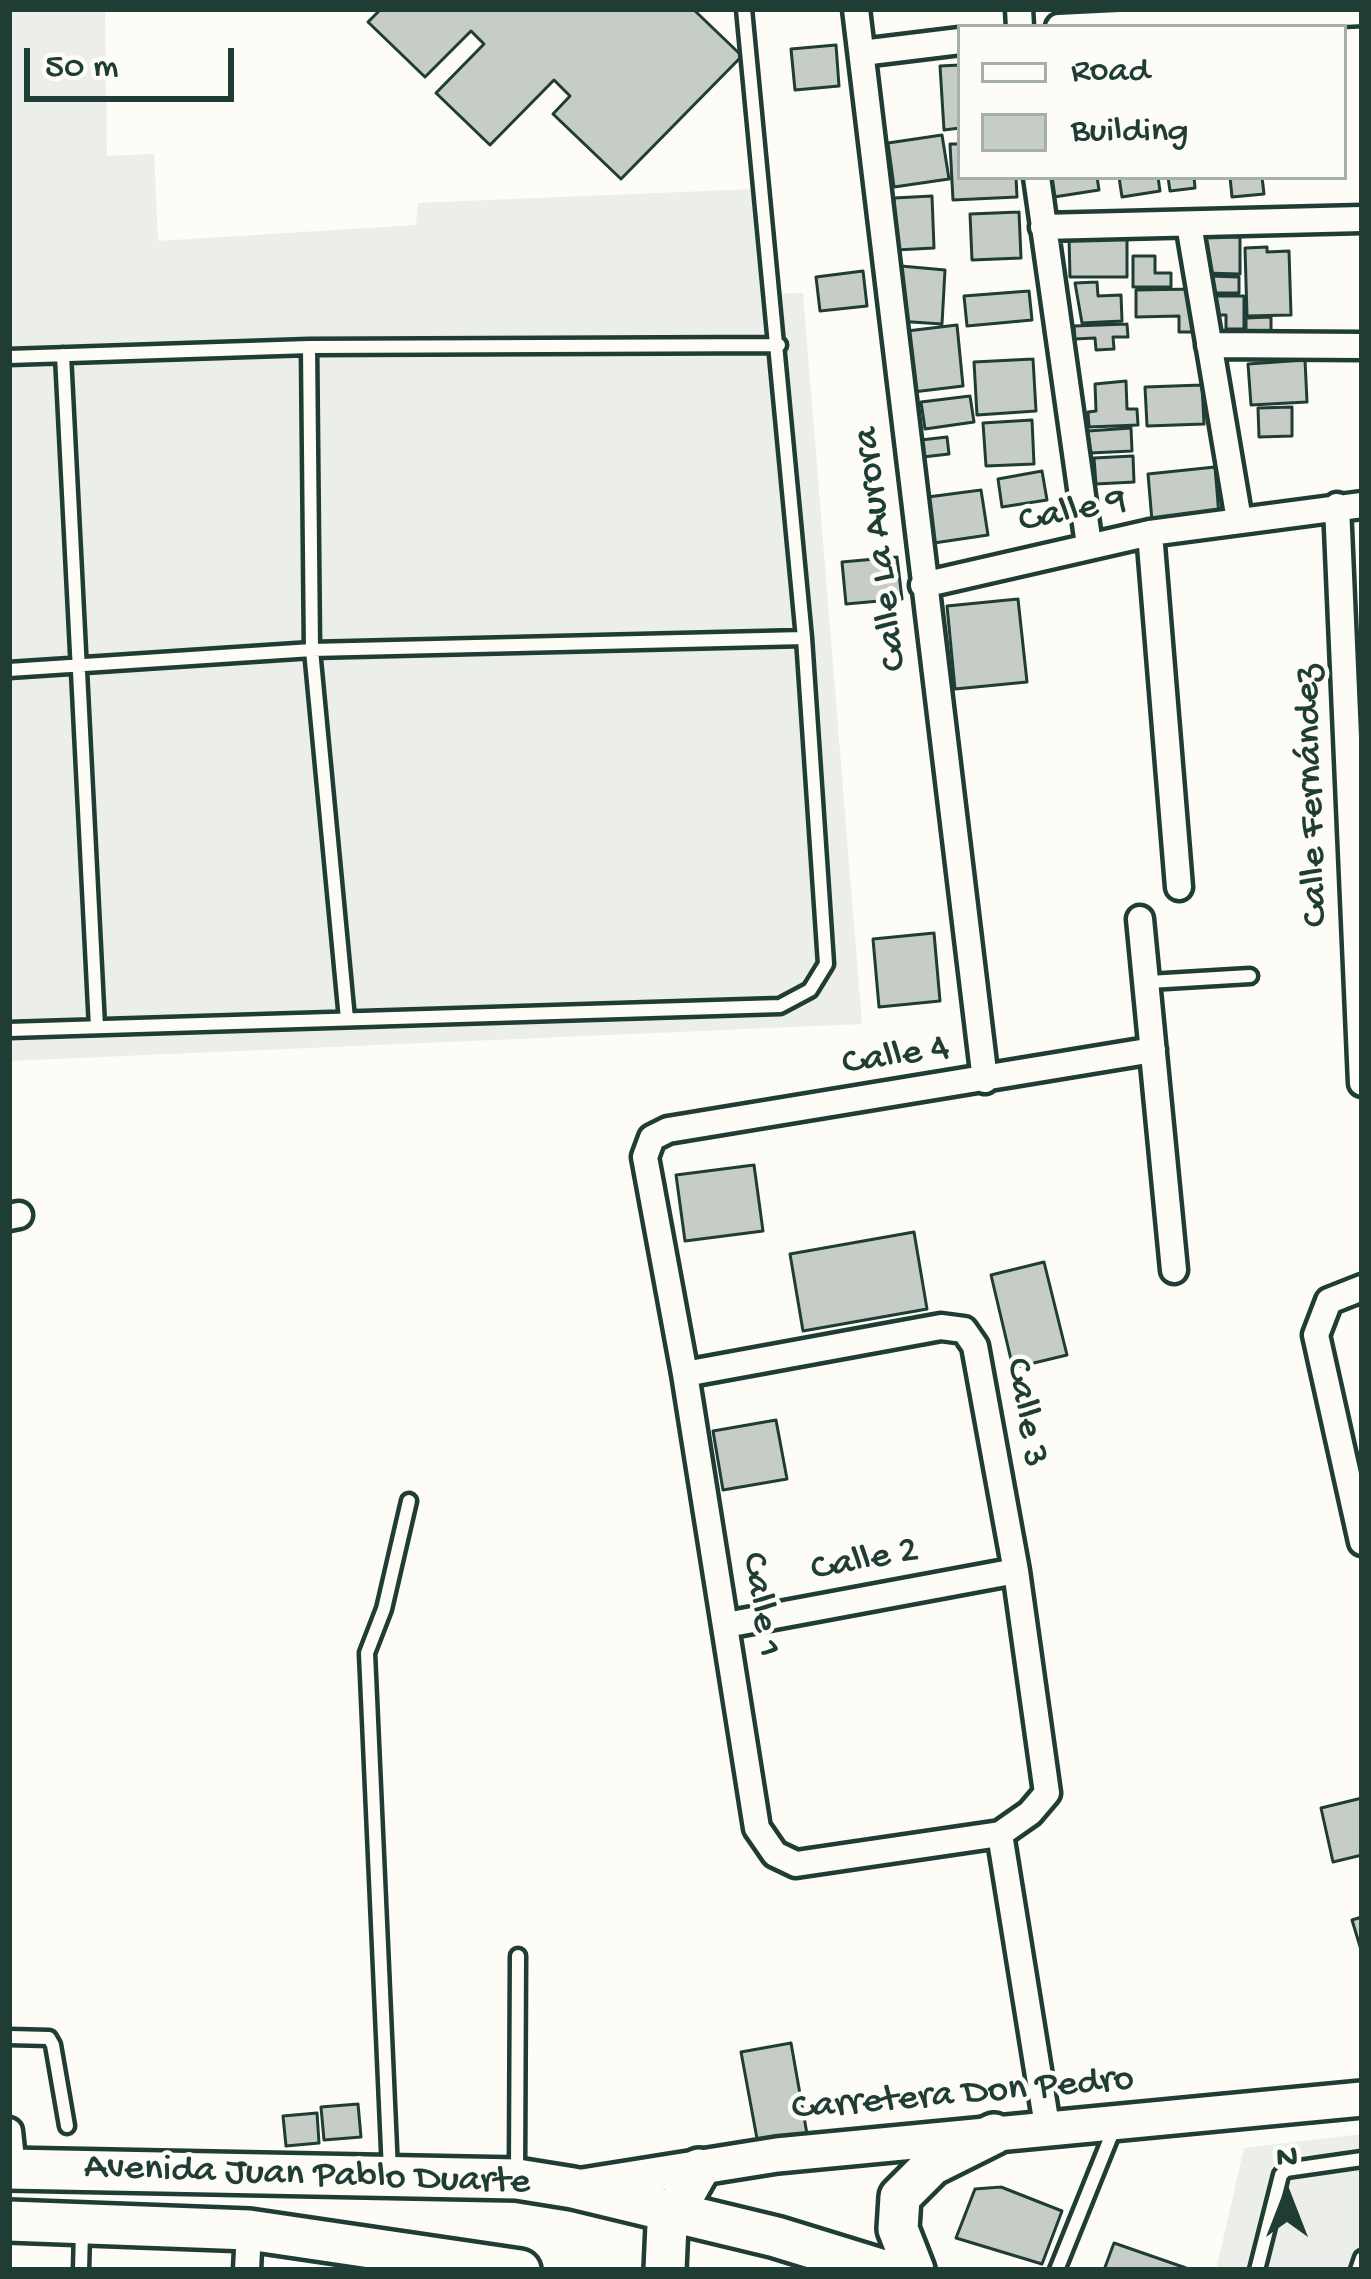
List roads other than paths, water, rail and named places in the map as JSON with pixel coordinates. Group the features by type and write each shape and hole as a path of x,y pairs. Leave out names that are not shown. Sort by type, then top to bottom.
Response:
{"main road":[{"path":"860,2267 901,2197 932,2165 994,2134"},
{"name":"Avenida Juan Pablo Duarte","path":"10,2156 517,2180 573,2188 776,2237 860,2267"},
{"path":"665,2270 665,2236 672,2213 699,2169"},
{"path":"901,2197 898,2229 914,2270"},
{"name":"Avenida Juan Pablo Duarte","path":"9,2221 249,2230 384,2259 501,2268"}],"street":[{"name":"Calle La Aurora","path":"856,9 985,1080"},
{"path":"1098,24 1256,12 1362,12"},
{"path":"862,53 957,41"},
{"path":"1037,180 1089,544"},
{"path":"1042,227 1362,220"},
{"path":"1189,224 1239,520"},
{"path":"1209,346 1362,346"},
{"name":"Calle 9","path":"923,585 1089,544 1350,506"},
{"name":"Calle Fernández","path":"1350,506 1362,1083"},
{"path":"1150,533 1179,887"},
{"path":"1140,919 1174,1270"},
{"name":"Calle 4","path":"652,1138 668,1130 1153,1050"},
{"name":"Calle 1","path":"652,1138 645,1156 685,1374 757,1828 775,1854 796,1864 1000,1834"},
{"path":"1362,1288 1329,1301 1316,1335 1362,1541"},
{"name":"Calle 3","path":"685,1374 941,1328 964,1330 976,1346 1016,1571 1047,1793 1030,1813 1000,1834"},
{"name":"Calle 2","path":"726,1625 1016,1571"},
{"path":"1000,1834 1048,2132"},
{"name":"Carretera Don Pedro","path":"573,2188 777,2155 1362,2098"},
{"path":"247,2270 249,2230"}],"lane":[{"path":"9,1030 779,1006 810,991 826,964 804,638 744,9"},
{"path":"9,358 309,347 778,345"},
{"path":"309,347 312,650 347,1019"},
{"path":"63,355 97,1027"},
{"path":"9,670 312,650 804,638"},
{"path":"1148,982 1250,976"},
{"path":"390,2174 367,1653 384,1609 409,1501"},
{"path":"517,2180 518,1956"},
{"path":"9,2037 49,2038 67,2126"},
{"path":"1057,2270 1116,2124"},
{"path":"1257,2270 1281,2175 1286,2170 1362,2159"},
{"path":"81,2270 82,2224"},
{"path":"1358,2270 1362,2258"}]}
